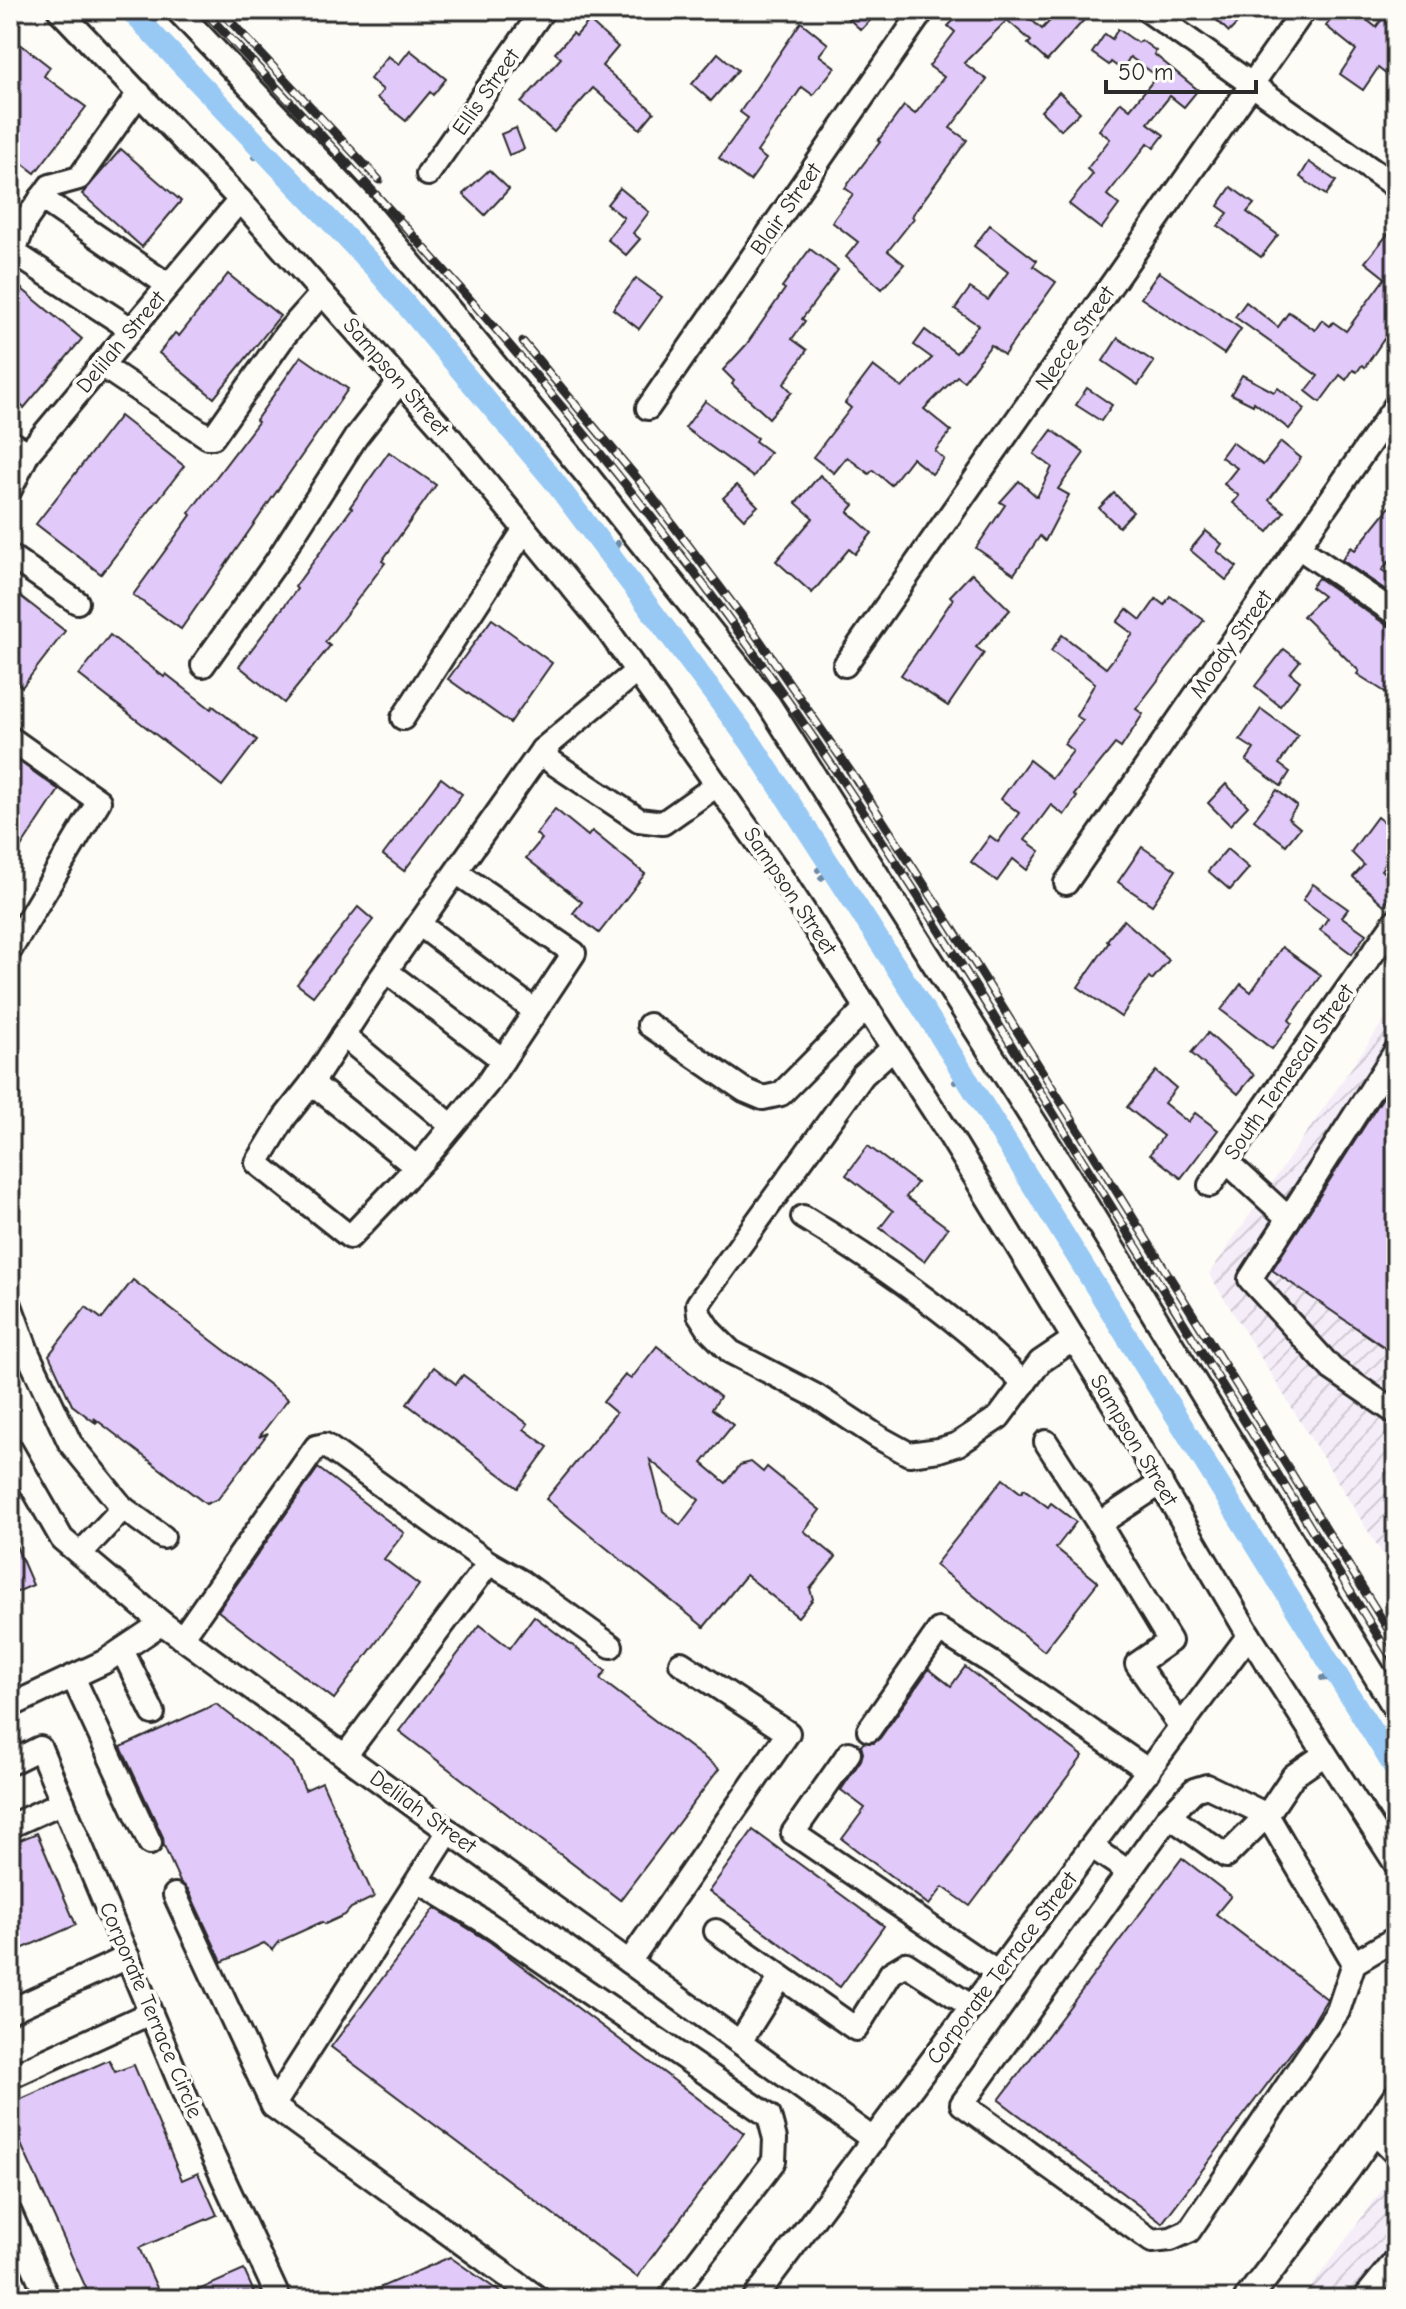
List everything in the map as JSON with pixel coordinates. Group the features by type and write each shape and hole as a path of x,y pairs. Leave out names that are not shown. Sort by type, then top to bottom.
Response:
{"main road":[{"path":"1248,2299 1396,2098"}],"street":[{"name":"Sampson Street","path":"59,10 240,200 400,381 609,632 775,867 867,1007 1074,1339 1249,1635 1396,1864"},
{"path":"177,10 363,206 587,475 768,703 999,1065 1396,1710"},
{"name":"Ellis Street","path":"428,174 543,10"},
{"name":"Blair Street","path":"648,408 923,10"},
{"path":"1147,10 1396,187"},
{"name":"Neece Street","path":"845,665 1304,10"},
{"path":"131,329 12,249 26,220 50,186 79,178 139,93"},
{"path":"41,198 168,285"},
{"name":"Delilah Street","path":"10,490 19,448 101,365 240,200"},
{"path":"101,365 208,437 213,437 285,335 322,293"},
{"path":"203,665 275,564 356,437 400,381"},
{"name":"Moody Street","path":"1066,883 1396,405"},
{"path":"403,718 525,529"},
{"path":"1298,547 1396,614"},
{"path":"10,556 77,602"},
{"path":"456,872 574,953 487,1084 416,1167 350,1237 257,1163 285,1117 312,1083 386,971 542,750 637,671"},
{"path":"10,738 99,801 10,950"},
{"path":"542,750 552,762 639,820 663,823 717,785"},
{"name":"South Temescal Street","path":"1210,1185 1396,920"},
{"path":"419,924 535,1011"},
{"path":"386,971 503,1060"},
{"path":"649,1025 744,1090 763,1098 781,1094 867,1007"},
{"path":"343,1035 452,1126"},
{"path":"893,1048 863,1075 839,1106 698,1304 699,1314 710,1331 731,1352 816,1396 909,1454 958,1444 999,1417 1040,1362 1074,1339"},
{"path":"1396,1051 1250,1279 1332,1369 1396,1413"},
{"path":"312,1083 416,1167"},
{"path":"1227,1162 1289,1219"},
{"path":"803,1217 853,1248 973,1335 1024,1384"},
{"path":"10,1305 28,1354 70,1443 123,1508 163,1537"},
{"path":"1046,1442 1170,1641 1137,1664 1181,1727"},
{"path":"182,1638 316,1447 325,1445 611,1646"},
{"name":"Delilah Street","path":"10,1448 62,1539 162,1623 874,2140"},
{"path":"1099,1524 1161,1483"},
{"path":"80,1554 123,1508"},
{"path":"345,1756 489,1563"},
{"path":"10,1706 104,1662 162,1623"},
{"path":"869,1730 939,1630 1149,1771"},
{"name":"Corporate Terrace Street","path":"754,2299 1249,1635"},
{"path":"122,1650 153,1713"},
{"path":"629,1962 788,1733 681,1663"},
{"path":"73,1677 150,1843"},
{"name":"Corporate Terrace Circle","path":"10,1763 40,1748 187,2100 279,2299"},
{"path":"849,1753 793,1833 998,1973"},
{"path":"1169,1816 1226,1856 1267,1815 1293,1776 1325,1754"},
{"path":"1354,1963 1267,1815 1207,1786 1194,1790 1169,1816 962,2104 1152,2241 1171,2239 1189,2231 1338,2011 1354,1963 1396,1938"},
{"path":"10,1826 63,1802"},
{"path":"273,2106 449,1831"},
{"path":"1092,1847 1129,1872"},
{"path":"418,1881 488,1924 769,2116 775,2139 774,2161 669,2299"},
{"path":"175,1895 273,2106 539,2299"},
{"path":"716,1931 856,2029 891,1973 906,1964 972,2007"},
{"path":"10,2011 128,1957"},
{"path":"740,2042 781,1977"},
{"path":"10,2077 150,2013"},
{"path":"1373,2131 1396,2154"},
{"path":"10,2213 48,2299"},
{"path":"1364,2299 1396,2260"}],"shaded area":[{"path":"1396,1003 1396,1576 1209,1274"},
{"path":"1396,2171 1396,2299 1302,2299"}],"building":[{"path":"839,10 880,10 861,30"},
{"path":"964,10 1020,10 1042,29 1060,10 1073,10 1084,20 1047,61 1028,44 1031,41 1007,20 964,63 987,80 950,128 967,140 888,251 904,264 882,289 846,257 858,242 832,222 853,194 845,188 904,106 915,114 944,77 929,66 955,32 948,26"},
{"path":"1206,10 1250,10 1229,32"},
{"path":"1338,10 1354,10 1376,27 1386,14 1396,22 1396,43 1387,54 1396,62 1396,82 1378,68 1363,90 1340,74 1356,50 1326,26"},
{"path":"589,21 618,47 602,66 654,112 640,129 593,88 554,132 521,103 561,58 555,53"},
{"path":"801,22 828,44 819,55 835,67 813,95 802,87 757,152 766,159 750,181 719,158 748,118 740,112"},
{"path":"1118,29 1156,51 1154,54 1198,90 1184,107 1170,96 1148,123 1164,135 1154,148 1148,143 1107,195 1119,205 1101,229 1069,204 1093,174 1087,169 1110,139 1099,130 1121,102 1130,109 1157,76 1130,57 1122,70 1092,53 1105,34 1112,39"},
{"path":"10,36 50,67 44,76 86,107 35,173 10,154"},
{"path":"410,50 446,79 433,95 430,92 406,121 377,98 383,90 370,79 388,56 399,64"},
{"path":"718,53 738,70 711,101 692,84"},
{"path":"1059,92 1080,112 1061,130 1041,111"},
{"path":"516,128 524,149 509,155 501,134"},
{"path":"121,149 181,201 142,247 82,194"},
{"path":"1309,162 1336,181 1326,195 1300,177"},
{"path":"489,170 509,189 485,215 463,194"},
{"path":"1231,187 1254,204 1247,212 1278,235 1261,257 1218,226 1228,213 1218,206"},
{"path":"620,188 649,212 633,233 640,239 626,255 607,239 624,218 607,204"},
{"path":"1396,224 1396,348 1384,339 1365,367 1362,365 1357,372 1353,370 1346,380 1340,375 1320,402 1306,391 1318,376 1235,317 1246,302 1278,327 1289,312 1315,330 1322,320 1330,326 1333,322 1346,331 1385,278 1365,262"},
{"path":"990,225 1037,261 1033,266 1056,282 1004,355 991,345 964,381 957,376 924,409 951,431 935,451 944,459 932,474 912,458 891,485 873,470 869,474 847,457 834,473 813,457 851,408 845,403 873,366 902,388 932,358 914,345 925,330 956,353 978,325 955,309 970,288 988,300 1008,272 974,246"},
{"path":"810,249 838,270 802,319 805,321 792,339 807,350 784,384 792,392 769,418 732,384 734,381 723,370 746,345"},
{"path":"1159,272 1241,329 1224,354 1141,298"},
{"path":"228,274 280,316 214,398 159,353 175,333 179,336"},
{"path":"636,278 662,297 639,329 613,309"},
{"path":"10,279 82,339 24,408 10,396"},
{"path":"1118,338 1154,362 1138,385 1103,361"},
{"path":"301,356 348,389 181,629 133,595 191,515 189,513 258,422 256,420"},
{"path":"1242,375 1274,392 1278,388 1305,409 1289,429 1254,402 1253,405 1231,394"},
{"path":"1087,388 1112,405 1101,421 1076,405"},
{"path":"705,401 757,438 755,441 770,452 753,477 685,428"},
{"path":"120,416 184,466 101,574 36,524"},
{"path":"1052,430 1084,453 1058,489 1069,495 1045,541 1040,536 1014,574 976,548 1005,505 1000,502 1019,481 1037,497 1052,467 1034,454"},
{"path":"1232,442 1263,465 1281,442 1301,458 1269,500 1284,512 1268,532 1233,503 1239,496 1224,484 1237,468 1221,457"},
{"path":"389,452 436,485 382,561 385,563 325,642 330,646 284,703 239,666 297,589 295,587"},
{"path":"820,475 854,505 848,512 872,533 855,554 849,549 812,593 776,561 813,518 796,503"},
{"path":"737,485 758,506 744,519 723,498"},
{"path":"1114,493 1133,512 1119,527 1099,508"},
{"path":"1396,499 1396,552 1382,570 1396,580 1396,597 1342,560 1351,547 1355,550"},
{"path":"1206,531 1222,544 1217,551 1237,567 1226,580 1190,550"},
{"path":"972,573 1010,610 976,647 984,653 948,706 901,675 953,599 950,596"},
{"path":"1318,578 1388,626 1396,628 1396,699 1357,674 1359,671 1303,616 1323,596 1311,587"},
{"path":"10,588 65,631 22,687 10,678"},
{"path":"1170,596 1204,620 1136,709 1143,714 1121,748 1115,744 1074,795 1077,797 1064,815 1051,805 1025,840 1040,851 1027,870 1013,859 997,881 971,862 990,836 998,842 1019,813 1001,799 1029,760 1052,778 1073,751 1064,744 1083,720 1076,716 1095,683 1051,651 1062,635 1106,668 1133,634 1117,622 1127,609 1141,620 1156,599 1164,605"},
{"path":"492,619 552,663 510,723 448,679"},
{"path":"110,635 164,677 166,674 257,740 222,786 79,675"},
{"path":"1284,649 1300,661 1290,673 1300,681 1280,706 1255,686"},
{"path":"1261,709 1298,736 1279,764 1290,772 1281,786 1246,761 1254,749 1240,740"},
{"path":"10,755 59,790 10,864"},
{"path":"441,778 462,794 404,871 383,855"},
{"path":"1226,784 1248,806 1230,825 1208,803"},
{"path":"1277,790 1297,806 1288,818 1300,828 1286,845 1254,820"},
{"path":"555,809 588,836 592,831 645,874 599,933 573,913 582,902 526,858 542,839 536,834"},
{"path":"1377,817 1396,832 1396,851 1381,870 1396,884 1396,892 1384,905 1353,877 1364,865 1351,852"},
{"path":"1142,847 1176,870 1152,905 1118,882"},
{"path":"1227,849 1249,868 1230,890 1208,871"},
{"path":"1313,884 1348,909 1342,917 1366,934 1352,954 1320,930 1328,918 1303,900"},
{"path":"358,907 373,920 313,996 297,984"},
{"path":"1124,920 1169,960 1152,980 1149,977 1121,1017 1078,987 1109,942 1107,940"},
{"path":"1282,947 1321,975 1272,1049 1221,1010 1241,984 1251,992"},
{"path":"1208,1033 1254,1075 1238,1094 1191,1053"},
{"path":"1156,1071 1176,1088 1164,1103 1188,1122 1195,1113 1218,1130 1181,1178 1150,1154 1163,1136 1127,1107"},
{"path":"1396,1077 1396,1355 1272,1270"},
{"path":"868,1146 917,1183 906,1197 948,1228 924,1261 880,1228 893,1211 846,1175"},
{"path":"133,1280 288,1399 259,1437 268,1433 218,1499 206,1504 94,1418 97,1424 72,1405 49,1355 86,1307 102,1319"},
{"path":"657,1346 720,1397 712,1409 733,1425 702,1463 726,1483 740,1465 751,1462 763,1472 767,1467 820,1510 804,1531 836,1557 810,1589 813,1599 798,1617 746,1575 704,1627 546,1499 616,1413 603,1402 625,1375 631,1379","holes":["650,1460 699,1500 680,1525 663,1511"]},
{"path":"434,1367 456,1384 463,1375 528,1424 524,1429 548,1447 518,1488 407,1404"},
{"path":"318,1468 404,1533 384,1559 419,1585 334,1699 218,1611"},
{"path":"1003,1479 1021,1493 1024,1489 1048,1507 1051,1503 1076,1522 1056,1548 1098,1582 1044,1651 935,1565"},
{"path":"10,1532 33,1585 10,1595"},
{"path":"534,1616 606,1671 600,1679 719,1769 620,1900 399,1731 480,1625 510,1648"},
{"path":"965,1667 1083,1756 970,1906 943,1887 929,1905 842,1839 865,1808 841,1790 861,1760 861,1746 864,1742 874,1743 880,1738 929,1669 951,1686"},
{"path":"216,1704 293,1763 305,1790 322,1782 374,1897 351,1908 345,1915 280,1941 273,1950 264,1943 222,1962 188,1889 180,1882 163,1837 121,1747"},
{"path":"753,1830 884,1926 840,1987 709,1891"},
{"path":"37,1833 76,1925 10,1954 10,1844"},
{"path":"1182,1858 1231,1896 1216,1914 1327,1999 1309,2029 1162,2223 999,2100"},
{"path":"435,1908 490,1942 744,2133 637,2277 331,2047"},
{"path":"109,2060 115,2072 134,2065 182,2180 198,2173 217,2215 139,2248 162,2299 91,2299 10,2120 10,2104"},
{"path":"450,2257 510,2299 354,2299"},
{"path":"244,2270 257,2299 178,2299"}],"waterway":[{"path":"130,10 375,268 554,481 751,743 929,1018 1396,1770"},
{"path":"255,157 262,149"},
{"path":"611,557 618,543"},
{"path":"818,870 828,862"},
{"path":"821,878 833,870"},
{"path":"955,1082 965,1076"},
{"path":"1322,1678 1340,1679"}],"railway":[{"path":"203,10 346,162 553,395 745,641 870,822 949,945 1396,1665"},
{"path":"220,10 379,180"},
{"path":"523,342 646,489 756,635 857,781 978,968 1396,1642"}]}
